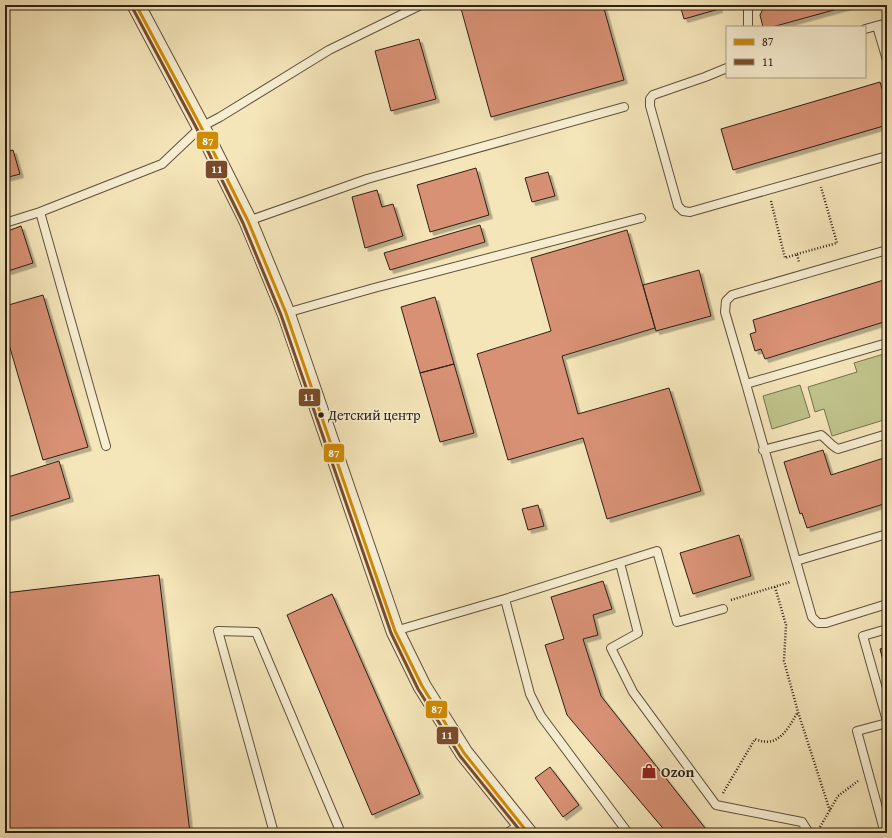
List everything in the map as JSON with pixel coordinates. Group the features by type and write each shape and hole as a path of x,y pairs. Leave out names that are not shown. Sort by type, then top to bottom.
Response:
{"street":[{"path":"136,5 201,127 248,221 286,313 395,631 422,686 464,753 519,830"}],"lane":[{"path":"5,223 40,212 162,164 201,127 220,117 328,50 421,5"},
{"path":"748,5 748,26"},
{"path":"866,29 887,23"},
{"path":"877,26 887,60"},
{"path":"726,68 705,78 653,95 650,99 650,106 678,206 683,211 690,212 768,191 887,156"},
{"path":"248,221 367,179 624,107"},
{"path":"40,212 106,446"},
{"path":"286,313 374,288 641,218"},
{"path":"887,250 732,295 726,301 725,312 812,616 818,623 826,623 887,604"},
{"path":"746,384 887,343"},
{"path":"764,450 821,435 833,447 838,449 887,434"},
{"path":"796,561 887,534"},
{"path":"395,631 657,552 677,622 723,610"},
{"path":"620,563 638,632 611,648 633,692 716,805 802,822 809,833"},
{"path":"505,599 530,694 540,716 628,833"},
{"path":"887,629 863,636 887,722 857,731 884,830 887,832"},
{"path":"274,833 218,631 256,632 341,833"}],"path":[{"path":"768,191 785,258 837,243 818,176"},
{"path":"797,254 803,275"},
{"path":"723,610 728,608 727,602 802,578"},
{"path":"775,587 786,625 784,661 798,712 830,811"},
{"path":"716,805 755,739 764,742 774,741 786,732 798,712"},
{"path":"817,833 838,796 868,773"}],"green space":[{"path":"887,353 887,419 832,436 824,409 815,412 808,387 857,372 854,363"},
{"path":"800,385 810,417 772,429 763,396"}],"building":[{"path":"460,5 603,5 624,80 491,117"},
{"path":"680,5 718,5 719,9 684,19"},
{"path":"765,5 852,5 776,26 763,26 760,15"},
{"path":"419,39 436,99 391,111 375,51"},
{"path":"880,82 887,105 887,125 733,170 721,129"},
{"path":"13,150 20,174 5,178 5,152"},
{"path":"476,168 489,215 430,232 417,185"},
{"path":"548,172 555,196 532,202 525,178"},
{"path":"377,190 382,207 393,204 403,236 365,248 352,197"},
{"path":"480,225 485,242 390,270 384,253"},
{"path":"21,226 33,263 8,271 5,261 5,232"},
{"path":"627,230 655,328 562,356 578,414 669,388 701,491 607,519 583,438 508,460 477,354 551,331 531,258"},
{"path":"699,270 711,316 656,331 643,285"},
{"path":"887,279 887,321 765,359 761,349 755,351 750,334 756,332 753,320"},
{"path":"43,295 88,447 43,460 5,331 5,306"},
{"path":"435,297 454,364 420,373 401,307"},
{"path":"454,364 474,433 440,442 420,373"},
{"path":"823,450 831,475 887,457 887,503 807,528 802,513 800,514 784,462"},
{"path":"59,461 70,498 5,518 5,478"},
{"path":"538,505 544,526 528,530 522,509"},
{"path":"739,535 751,576 693,594 680,553"},
{"path":"159,575 190,833 5,833 5,593"},
{"path":"603,581 612,609 593,615 598,635 583,639 601,696 709,833 667,833 567,715 545,645 564,639 551,597"},
{"path":"332,594 420,794 372,815 287,615"},
{"path":"887,647 887,676 880,649"},
{"path":"550,767 579,805 563,817 535,778"}],"transit line":[{"name":"87","path":"136,5 201,127 248,221 286,313 395,631 422,686 464,753 528,833"},
{"name":"11","path":"132,7 197,129 243,223 281,315 391,633 418,689 460,756 522,833"}],"place":[{"name":"Детский центр","path":"321,415"},
{"name":"Ozon","path":"649,771"}]}
